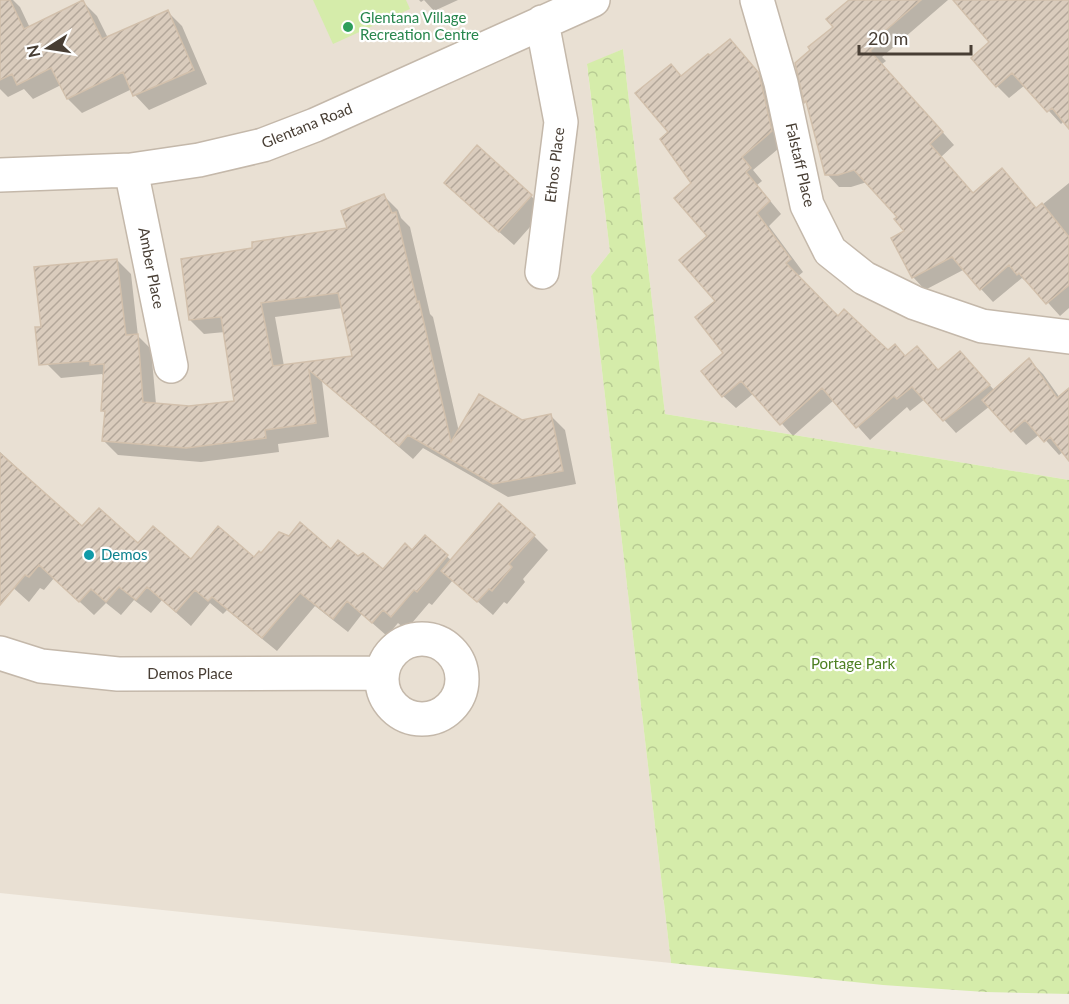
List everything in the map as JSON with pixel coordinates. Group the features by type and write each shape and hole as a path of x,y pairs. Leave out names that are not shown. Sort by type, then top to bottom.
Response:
{"street":[{"name":"Glentana Road","path":"0,175 131,170 199,160 263,145 315,125 593,0"},
{"name":"Falstaff Place","path":"757,0 782,83 807,205 830,251 864,278 915,303 982,326 1069,337"},
{"name":"Ethos Place","path":"542,22 561,122 542,272"},
{"name":"Amber Place","path":"131,170 171,366"},
{"name":"Demos Place","path":"0,652 41,666 118,674 382,673"}],"shaded area":[{"path":"0,0 1069,0 1069,480 665,414 623,49 587,65 610,252 591,276 671,963 0,893"}],"green space":[{"name":"Glentana Village Recreation Centre","path":"313,0 406,0 410,9 333,44"},
{"name":"Portage Park","path":"623,49 665,414 1069,480 1069,994 985,992 883,985 671,963 591,276 610,252 587,64"}],"building":[{"path":"0,0 10,0 24,29 83,0 102,39 168,10 194,70 133,96 123,72 67,99 51,68 17,85 12,74 0,80"},
{"path":"849,0 921,0 871,43 874,47 870,51 943,132 930,144 973,193 1002,168 1036,208 1042,203 1069,237 1069,285 1046,304 1009,265 980,290 952,257 912,278 891,238 904,231 894,219 897,217 854,170 838,175 825,175 795,63 810,50 808,47 833,27 826,19"},
{"path":"953,0 1069,0 1069,129 1052,108 1047,112 1012,73 996,87 971,58 989,42"},
{"path":"730,39 759,73 772,131 742,157 751,168 746,172 770,201 757,213 791,259 786,263 838,316 844,309 888,350 895,344 905,356 917,346 938,370 960,351 990,385 943,421 912,387 897,399 894,396 856,428 822,388 780,425 741,381 722,397 701,371 723,353 695,317 715,301 679,260 707,236 674,198 691,183 660,139 668,132 635,93 671,64 681,76"},
{"path":"477,145 532,195 499,232 444,183"},
{"path":"384,194 392,213 396,212 451,442 479,394 522,420 551,414 563,471 493,484 408,435 399,446 309,370 316,423 265,430 266,438 186,448 102,441 105,411 101,411 104,364 90,365 90,361 39,365 35,327 41,327 34,267 117,259 126,335 138,334 143,402 189,406 234,401 221,317 189,320 181,259 252,248 252,242 347,228 341,211","holes":["338,293 352,356 273,366 261,303"]},
{"path":"1029,358 1057,398 1069,388 1069,461 1050,437 1044,442 1025,420 1011,432 982,400"},
{"path":"0,453 82,526 99,508 138,543 153,526 191,559 218,526 254,557 259,551 261,553 279,532 289,536 300,522 331,549 338,540 358,556 363,553 383,569 405,543 412,550 425,535 448,555 417,592 414,590 391,617 383,610 372,623 347,601 333,619 300,593 262,638 212,597 208,601 195,590 176,612 147,587 136,600 119,587 106,602 91,589 79,602 39,565 29,577 25,575 0,605"},
{"path":"499,503 535,535 509,564 512,567 492,591 489,589 477,602 441,571"}],"place":[{"name":"Glentana Village Recreation Centre","path":"348,27"},
{"name":"Demos","path":"89,555"}]}
